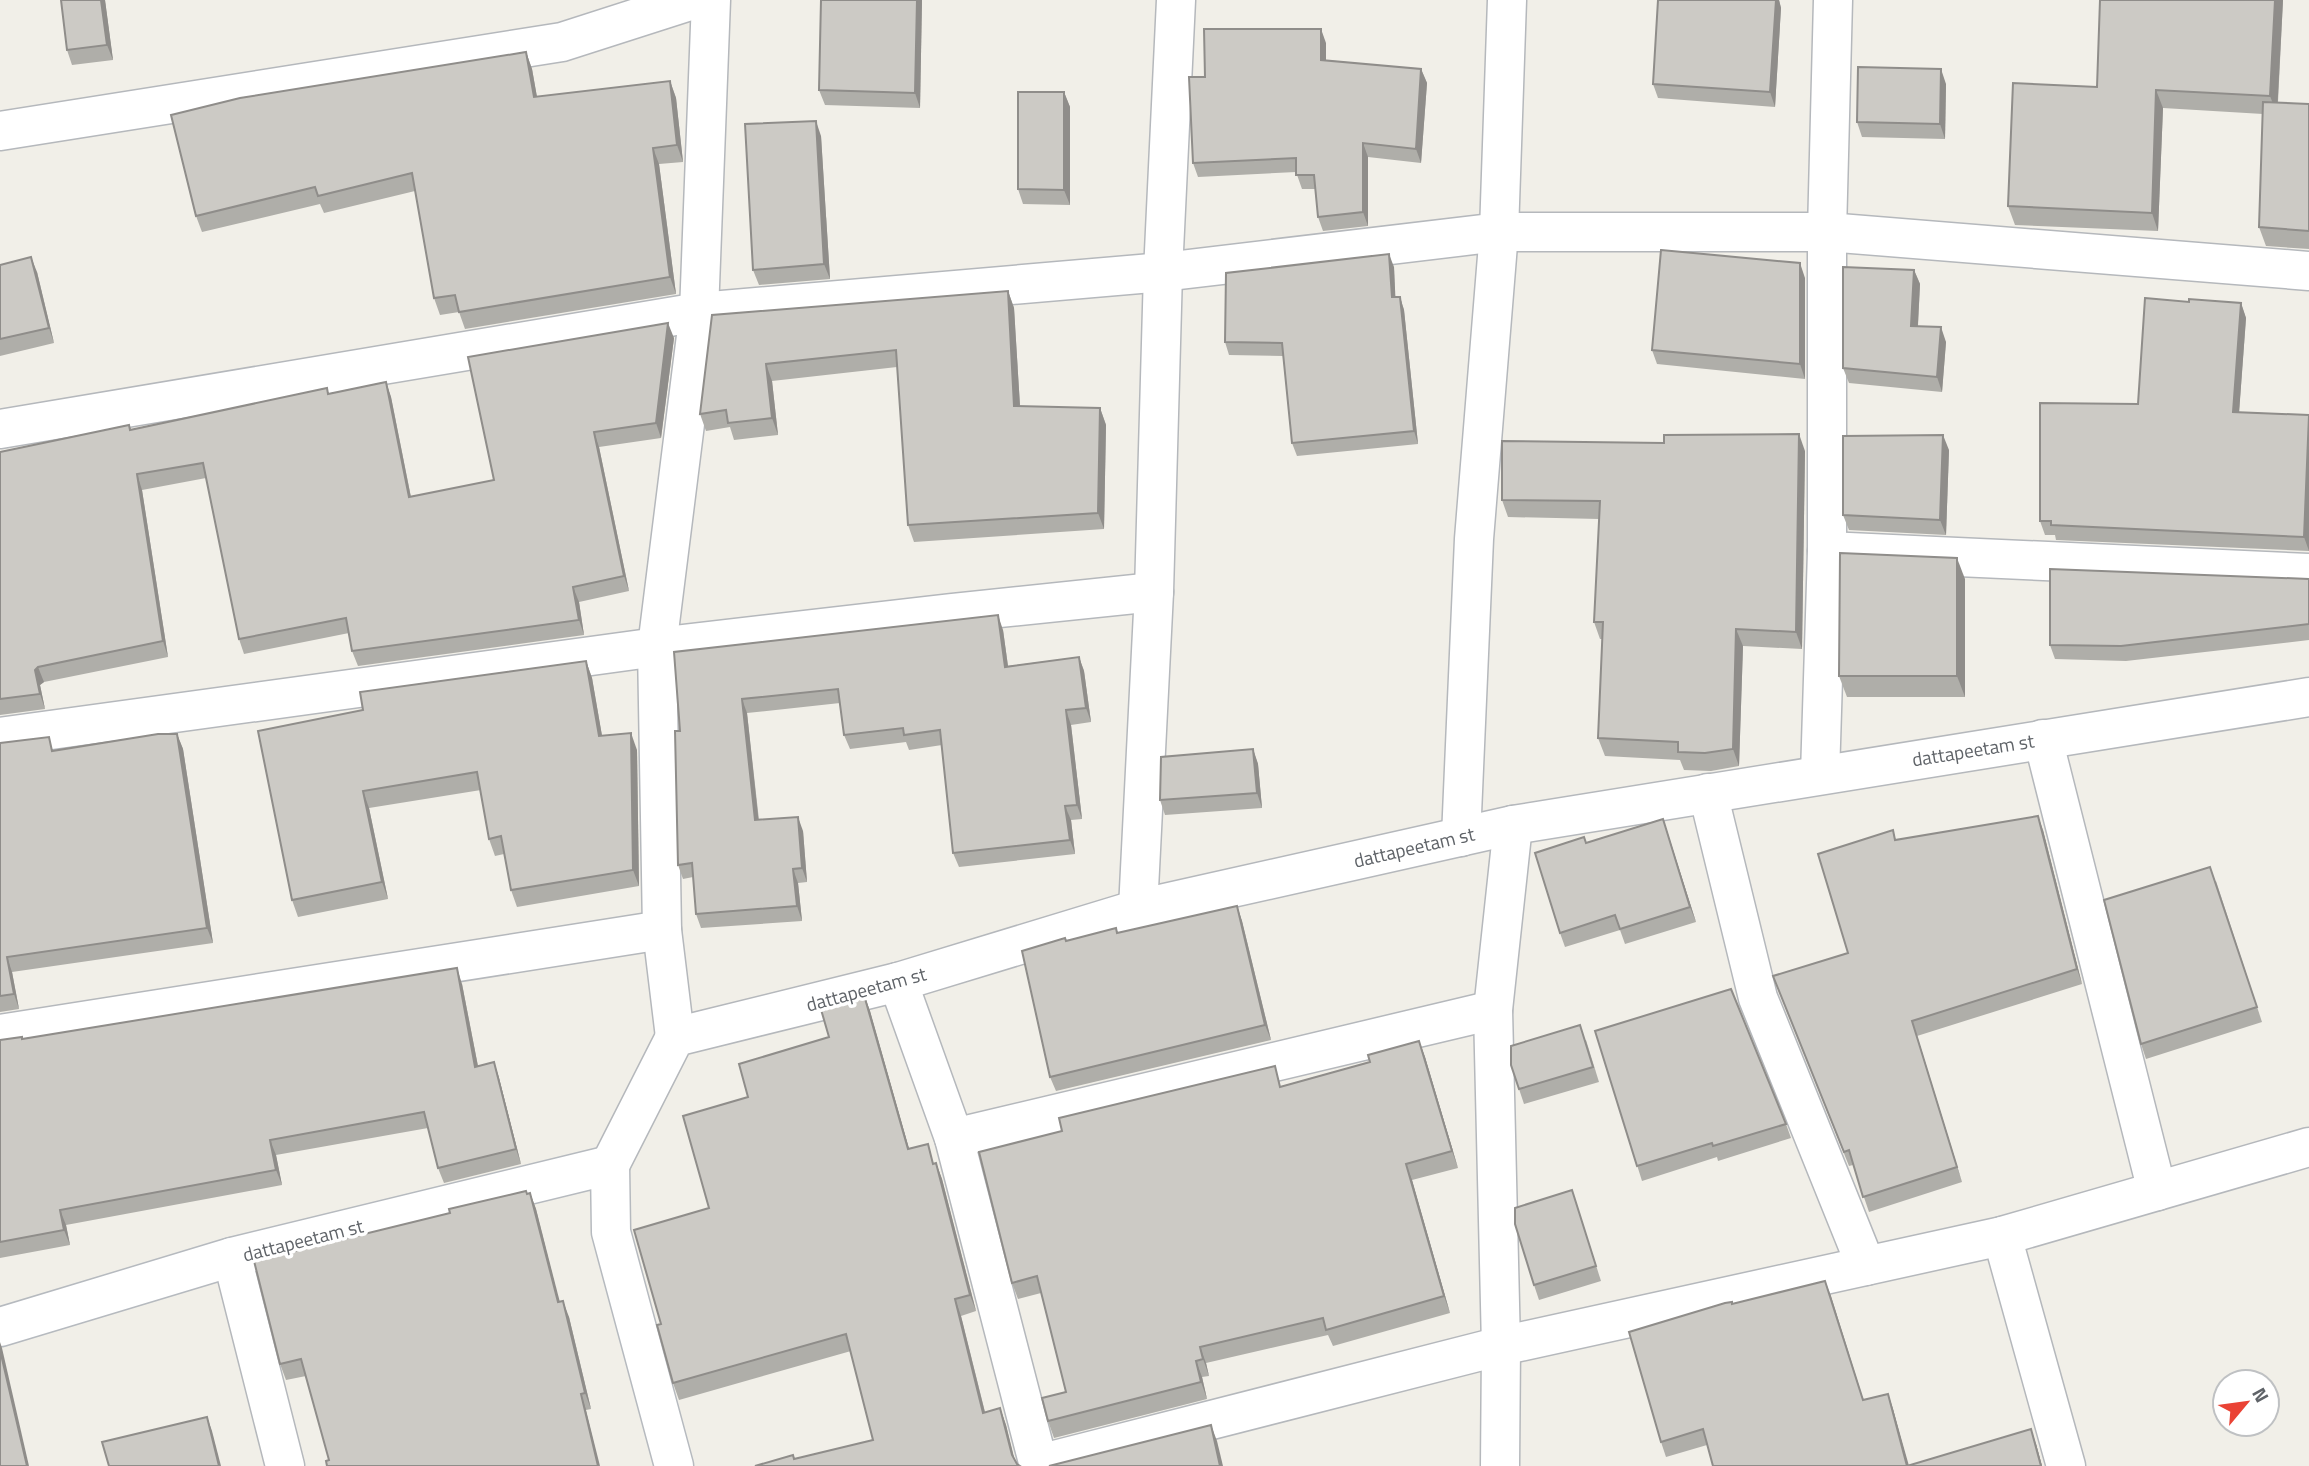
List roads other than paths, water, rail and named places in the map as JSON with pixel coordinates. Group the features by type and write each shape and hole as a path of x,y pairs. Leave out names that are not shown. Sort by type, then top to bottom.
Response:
{"street":[{"path":"0,131 562,42 693,0"},
{"path":"674,1466 611,1232 610,1165 675,1037 662,930 657,647 699,312 711,0"},
{"path":"1138,909 1154,592 1163,272 1176,0"},
{"path":"1461,837 1474,539 1499,232 1507,0"},
{"path":"1820,775 1827,551 1827,232 1833,0"},
{"path":"0,429 699,312 1163,272 1499,232 1827,232 2309,271"},
{"path":"1827,551 2309,573"},
{"path":"0,737 657,647 1154,592"},
{"name":"dattapeetam st","path":"675,1037 898,982 1138,909 1513,825 2309,697"},
{"path":"2043,739 2157,1191"},
{"path":"1708,793 1758,998 1866,1266"},
{"path":"1500,1466 1501,1346 1493,1010 1513,825"},
{"path":"0,1034 662,930"},
{"path":"898,982 954,1138 1039,1465 1501,1346 2002,1236 2309,1147"},
{"path":"954,1138 1493,1010"},
{"name":"dattapeetam st","path":"0,1327 232,1257 610,1165"},
{"path":"2002,1236 2066,1466"},
{"path":"232,1257 285,1466"}]}
